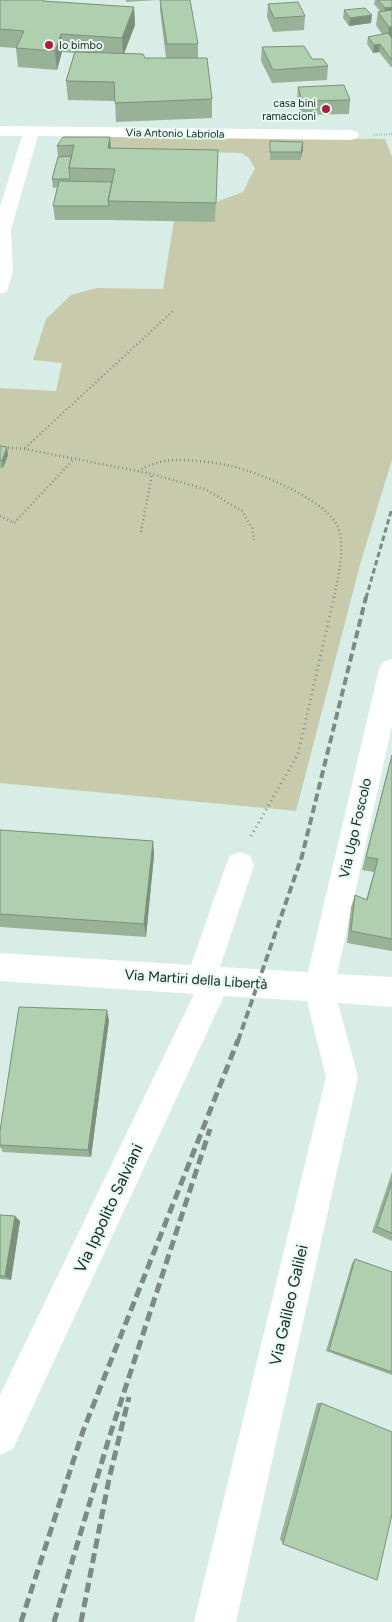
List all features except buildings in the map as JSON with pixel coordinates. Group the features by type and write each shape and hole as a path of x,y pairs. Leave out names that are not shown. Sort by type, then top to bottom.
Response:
{"street":[{"name":"Via Antonio Labriola","path":"0,131 350,135"},
{"path":"0,288 4,271 2,229 31,132"},
{"name":"Via Ugo Foscolo","path":"319,988 387,716 392,669"},
{"name":"Via Ippolito Salviani","path":"0,1436 208,979 240,865"},
{"name":"Via Martiri della Libertà","path":"0,967 392,992"},
{"name":"Via Galileo Galilei","path":"215,1622 342,1077 319,988"}],"path":[{"path":"388,136 392,134"},
{"path":"24,449 174,310"},
{"path":"0,447 24,449 138,471 205,489 242,511 252,528 254,540"},
{"path":"0,516 14,523 74,459"},
{"path":"138,471 152,464 173,460 231,466 284,485 300,494 325,509 339,529 341,564 298,754 254,829 240,865"},
{"path":"141,532 152,474"}],"green space":[{"path":"90,137 385,139 392,157 392,460 361,561 296,811 0,783 0,468 3,468 0,454 0,388 56,391 62,363 33,360 46,319 71,295 97,288 163,289 174,221 243,192 255,168 248,157 241,153 92,149"}],"railway":[{"path":"366,598 392,508"},
{"path":"238,1041 302,856 366,597"},
{"path":"21,1622 83,1431 238,1040"},
{"path":"54,1622 109,1438 210,1129"},
{"path":"81,1622 109,1479 129,1397"}],"place":[{"name":"Io bimbo","path":"49,45"},
{"name":"casa bini ramaccioni","path":"326,109"}]}
